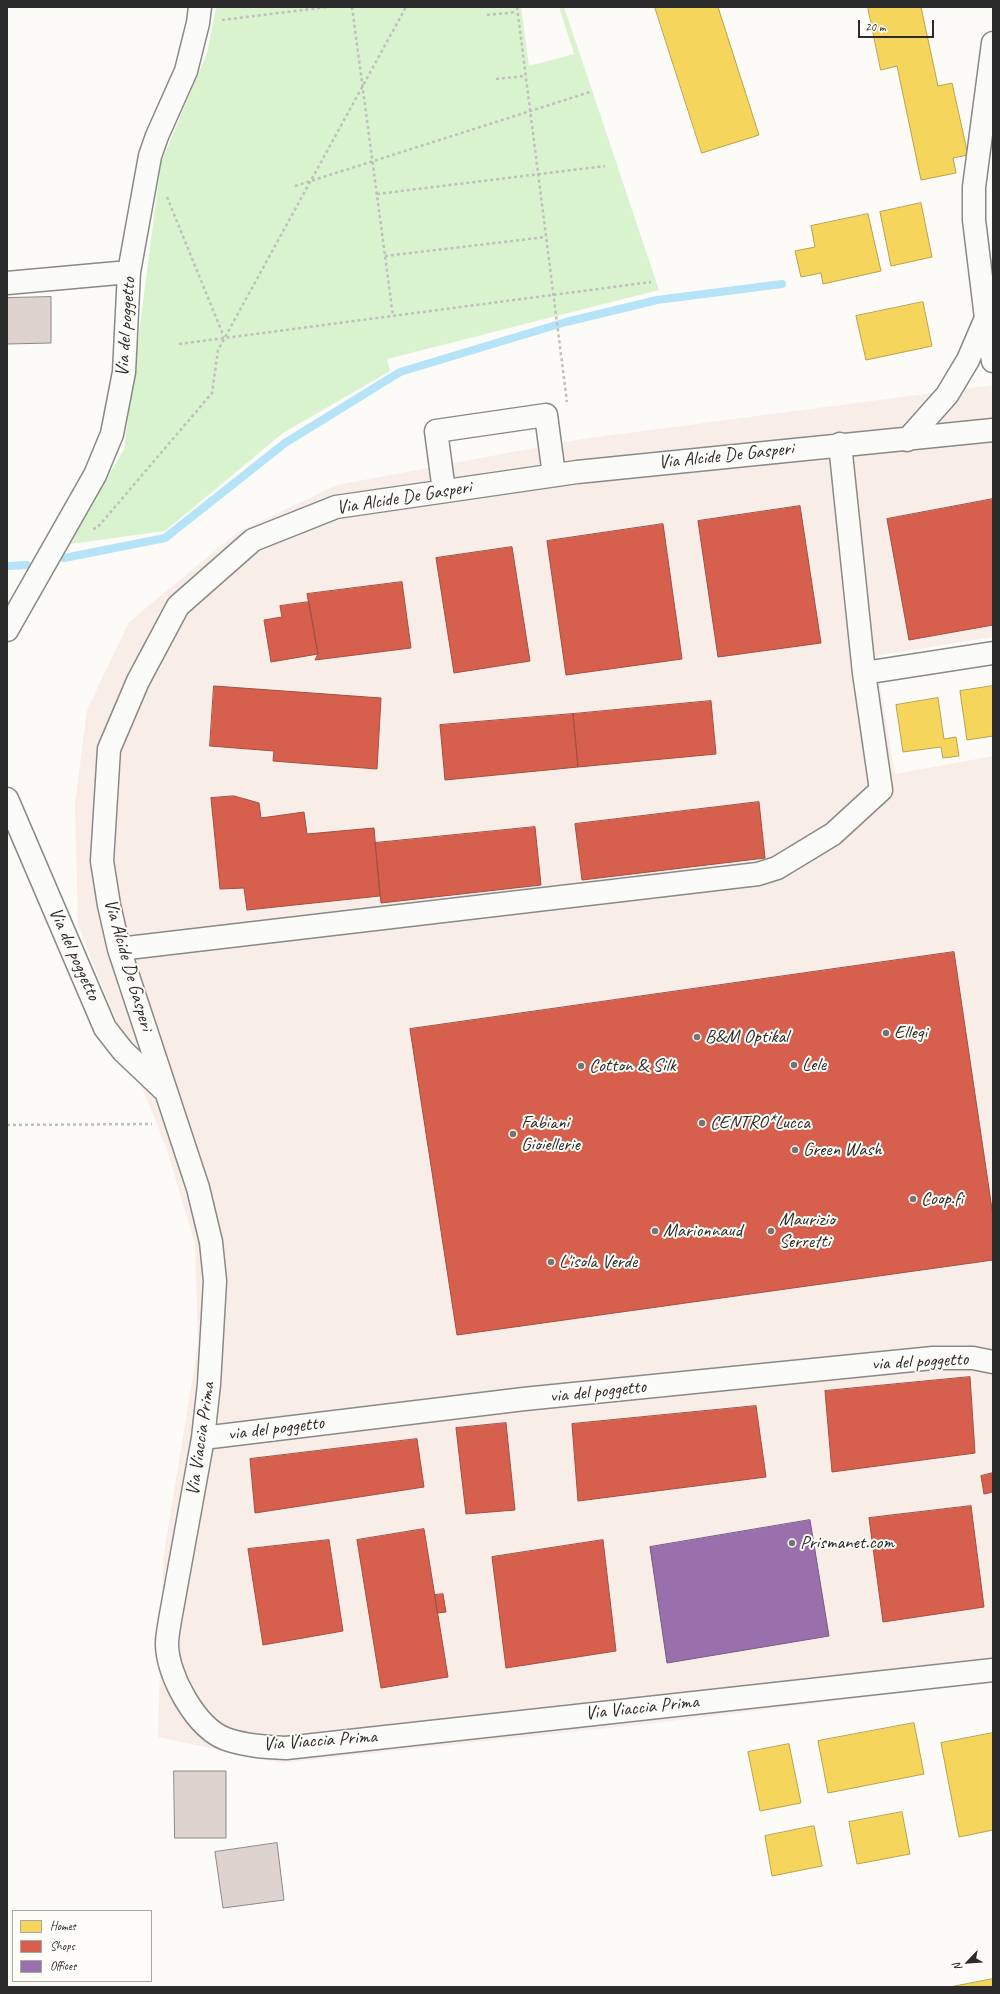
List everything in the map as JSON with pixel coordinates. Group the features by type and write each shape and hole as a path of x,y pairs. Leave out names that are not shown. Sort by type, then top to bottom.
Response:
{"street":[{"name":"Via del poggetto","path":"7,630 95,475 112,434 124,372 129,272 150,156 157,136 186,71 199,15"},
{"path":"993,43 974,187 974,220 993,361"},
{"path":"7,283 129,272"},
{"path":"907,440 947,395 968,360 986,318"},
{"path":"444,492 436,431 546,414 554,475"},
{"name":"Via Alcide De Gasperi","path":"158,1071 119,949 109,905 102,861 109,749 138,681 178,606 253,540 336,507 554,475 840,444 907,440 993,430"},
{"path":"119,949 758,874 777,868 833,834 881,790 864,673 840,444"},
{"path":"864,673 993,653"},
{"name":"Via del poggetto","path":"7,799 105,1028 123,1051 165,1091"},
{"name":"Via Viaccia Prima","path":"158,1071 198,1188 210,1242 215,1281 209,1384 203,1438 170,1620 167,1645 171,1667 183,1694 196,1715 209,1728 225,1739 255,1747 286,1748 993,1670"},
{"name":"via del poggetto","path":"203,1438 524,1399 933,1358 973,1358 993,1362"}],"path":[{"path":"199,15 327,7"},
{"path":"352,7 393,316"},
{"path":"58,539 97,528 212,393 218,350 224,338 406,7"},
{"path":"517,7 560,344"},
{"path":"487,15 517,12"},
{"path":"496,79 526,76"},
{"path":"295,186 590,92"},
{"path":"377,194 605,166"},
{"path":"166,194 224,338"},
{"path":"385,256 546,237"},
{"path":"179,344 651,282"},
{"path":"7,1125 176,1124"}],"shaded area":[{"path":"993,385 993,637 875,656 895,774 993,756 993,1682 647,1724 281,1763 158,1737 163,1559 198,1345 195,1244 167,1150 78,925 75,805 87,710 129,622 238,532 337,485 582,439"}],"green space":[{"path":"216,7 521,7 529,66 574,54 559,7 564,7 659,290 387,359 390,371 283,433 165,531 70,544 124,449 161,163 207,53"}],"building: Homes":[{"path":"655,7 718,7 759,135 702,153"},
{"path":"868,7 921,7 938,86 952,83 968,155 953,158 956,173 921,180 897,66 881,70"},
{"path":"921,203 932,257 891,266 880,212"},
{"path":"868,214 881,271 823,284 821,273 801,277 795,251 815,247 811,226"},
{"path":"923,302 932,346 866,360 856,316"},
{"path":"993,686 993,736 967,740 960,691"},
{"path":"938,698 944,739 956,737 959,756 943,758 941,747 903,752 896,705"},
{"path":"914,1723 924,1774 828,1793 818,1741"},
{"path":"993,1733 993,1830 959,1837 941,1743"},
{"path":"789,1744 801,1803 760,1811 748,1752"},
{"path":"902,1812 910,1854 857,1864 849,1822"},
{"path":"814,1826 822,1866 772,1876 765,1836"},
{"path":"993,1979 993,1987 950,1987"}],"building: Shops":[{"path":"993,499 993,625 909,640 887,519"},
{"path":"800,506 821,643 718,657 698,521"},
{"path":"663,524 682,659 566,675 547,541"},
{"path":"512,547 530,661 454,673 436,558"},
{"path":"402,582 411,648 315,660 318,654 307,594"},
{"path":"309,602 318,654 271,662 264,620 282,617 280,606"},
{"path":"214,686 381,698 377,769 273,761 274,751 210,746"},
{"path":"711,701 716,754 578,767 573,714"},
{"path":"573,714 578,767 445,780 440,725"},
{"path":"234,796 259,803 261,818 304,812 307,834 374,828 380,896 247,910 244,888 220,889 211,798"},
{"path":"759,802 765,858 582,880 575,824"},
{"path":"535,827 541,885 381,903 375,843"},
{"name":"CENTRO*Lucca","path":"954,952 993,1216 993,1260 457,1335 410,1029"},
{"path":"970,1377 975,1453 832,1472 825,1391"},
{"path":"756,1406 766,1477 578,1501 572,1424"},
{"path":"506,1423 515,1510 466,1514 456,1428"},
{"path":"417,1439 424,1487 255,1513 250,1459"},
{"path":"993,1473 993,1492 984,1494 981,1476"},
{"path":"971,1506 984,1607 883,1622 869,1518"},
{"path":"424,1529 448,1677 381,1688 357,1540"},
{"path":"329,1540 343,1631 263,1645 248,1549"},
{"path":"603,1540 616,1651 506,1668 492,1557"},
{"path":"443,1594 446,1612 437,1613 435,1595"}],"building: Offices":[{"path":"810,1520 829,1636 667,1663 650,1547"}],"building: Other":[{"path":"51,297 51,343 7,344 7,298"},
{"path":"174,1771 226,1771 226,1838 175,1838"},
{"path":"277,1843 284,1900 223,1908 215,1852"}],"waterway":[{"path":"64,558 165,538 285,443 400,372 566,322 657,300 782,284"},
{"path":"7,566 27,565"}],"place":[{"name":"Ellegi","path":"886,1033"},
{"name":"B&M Optikal","path":"697,1037"},
{"name":"Lele","path":"794,1065"},
{"name":"Cotton & Silk","path":"581,1066"},
{"name":"CENTRO*Lucca","path":"702,1123"},
{"name":"Fabiani Gioiellerie","path":"513,1134"},
{"name":"Green Wash","path":"795,1150"},
{"name":"Coop.fi","path":"913,1199"},
{"name":"Marionnaud","path":"655,1231"},
{"name":"Maurizio Serretti","path":"771,1231"},
{"name":"L'isola Verde","path":"551,1262"},
{"name":"Prismanet.com","path":"792,1543"}]}
